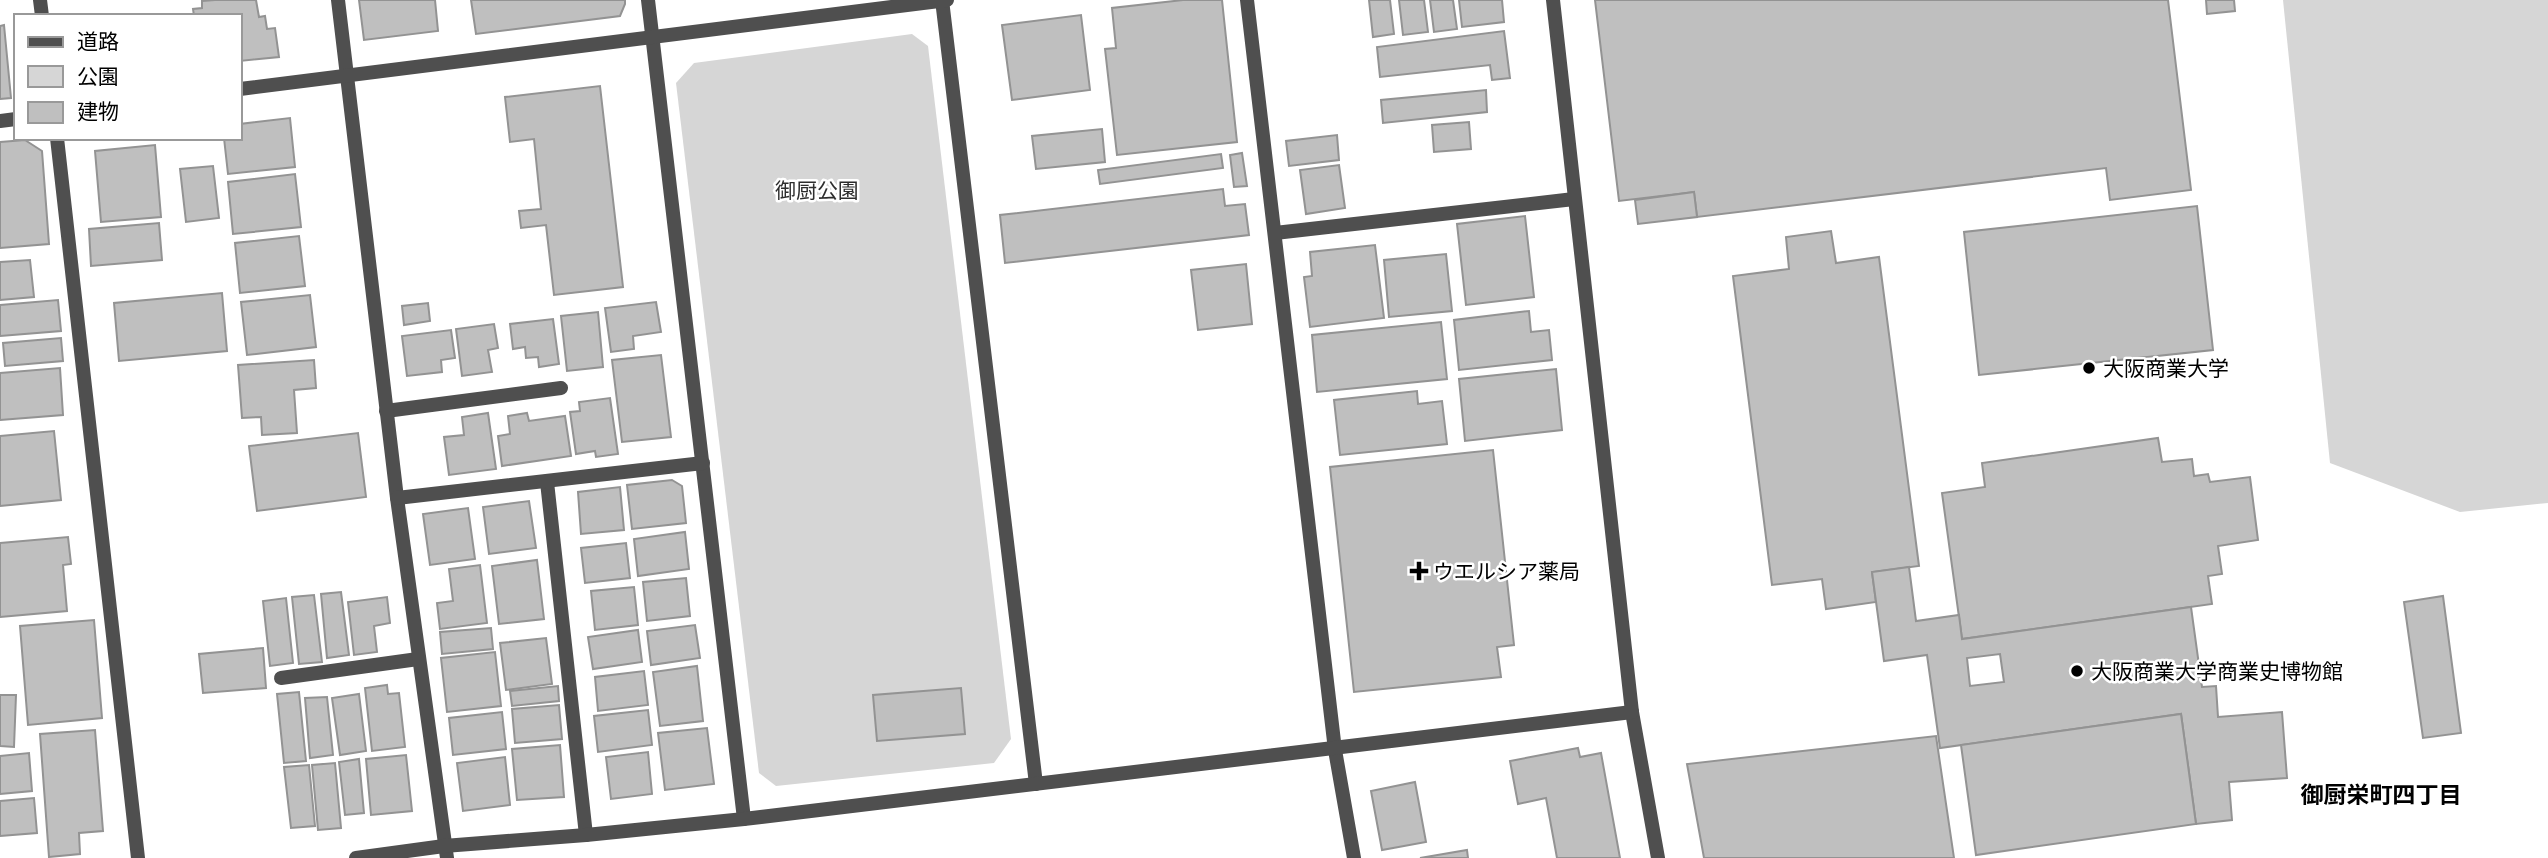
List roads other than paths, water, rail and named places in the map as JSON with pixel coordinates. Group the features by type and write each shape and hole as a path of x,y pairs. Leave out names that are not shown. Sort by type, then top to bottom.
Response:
{"street":[{"path":"338,0 386,411 445,852"},
{"path":"648,0 744,819"},
{"path":"242,89 944,0 1036,783"},
{"path":"1247,0 1335,750 1354,858"},
{"path":"1553,0 1632,712 1658,858"},
{"path":"57,140 138,858"},
{"path":"1275,233 1574,199"},
{"path":"386,411 561,388"},
{"path":"397,498 703,463"},
{"path":"547,482 586,835"},
{"path":"282,678 418,659"},
{"path":"356,858 445,852 744,819 1335,750 1632,712"}],"place":[{"name":"大阪商業大学","path":"2089,368"},
{"name":"ウエルシア薬局","path":"1419,571"},
{"name":"大阪商業大学商業史博物館","path":"2077,671"}],"district":[{"name":"御厨栄町四丁目","path":"2381,794"}],"park label":[{"name":"御厨公園","path":"817,190"}]}
